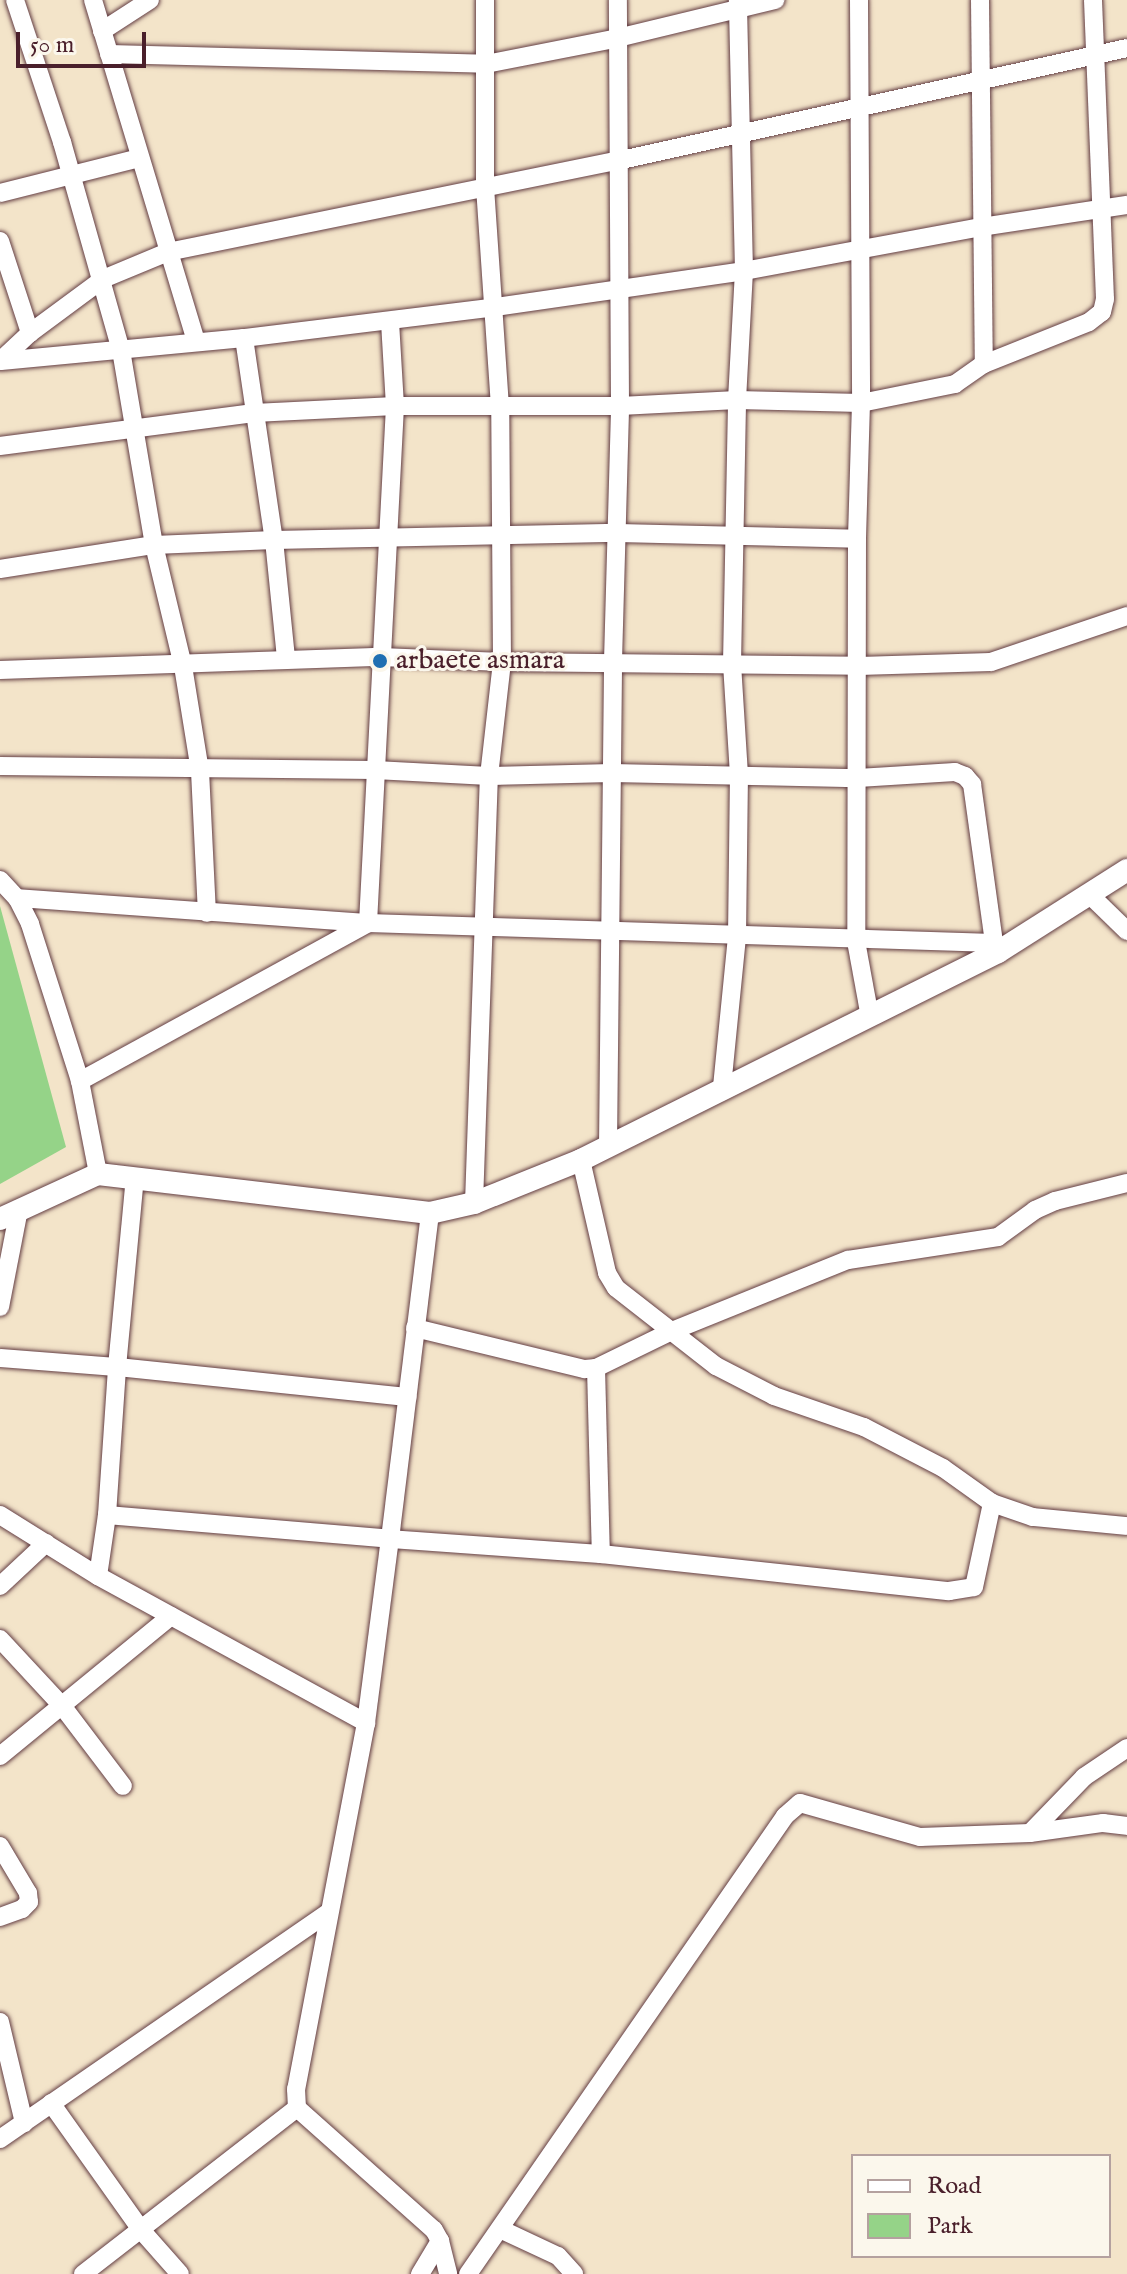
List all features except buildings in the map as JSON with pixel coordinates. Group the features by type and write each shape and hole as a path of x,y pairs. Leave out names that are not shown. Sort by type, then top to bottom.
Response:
{"street":[{"path":"15,0 72,175 121,350 154,545 183,666 200,771 207,913"},
{"path":"93,0 196,342"},
{"path":"102,31 150,0"},
{"path":"474,1203 481,926 489,776 502,662 500,407 485,187 485,0"},
{"path":"608,1146 613,661 620,406 618,0"},
{"path":"109,54 486,64 618,38 738,5 775,0"},
{"path":"859,0 861,403 857,539 856,941 870,1017"},
{"path":"980,0 984,364"},
{"path":"0,446 254,413 395,406 620,406 737,400 861,403 939,390 984,364 1089,322 1102,312 1105,299 1093,0"},
{"path":"722,1087 737,937 739,775 732,664 737,400 744,271 738,5"},
{"path":"0,361 30,333 103,279 168,252 617,161 1127,48"},
{"path":"0,193 139,158"},
{"path":"0,361 244,338 495,307 621,286 744,271 981,227 1127,205"},
{"path":"1,250 30,333"},
{"path":"368,923 395,406 390,321"},
{"path":"244,338 274,540 286,659"},
{"path":"0,569 154,545 274,540 618,533 857,539"},
{"path":"0,670 381,657 502,662 859,666 991,662 1127,616"},
{"path":"0,766 200,771 375,770 489,776 612,773 858,778 955,772 965,776 972,784 996,947"},
{"path":"0,1307 10,1214 98,1174 430,1213 474,1203 581,1160 722,1087 870,1017 1127,870"},
{"path":"0,880 17,898 30,924 80,1081 98,1174"},
{"path":"1089,894 1127,931"},
{"path":"17,898 368,923 996,947"},
{"path":"80,1081 368,923"},
{"path":"581,1160 607,1273 616,1288 716,1366 774,1396 864,1427 943,1468 992,1503 1033,1517 1127,1526"},
{"path":"98,1576 107,1515 135,1178"},
{"path":"415,1328 585,1369 596,1368 672,1331 848,1260 998,1237 1035,1210 1055,1201 1127,1183"},
{"path":"430,1213 366,1723 296,2089 297,2108 434,2230 448,2274"},
{"path":"0,1358 407,1397"},
{"path":"596,1368 601,1554"},
{"path":"107,1515 601,1554 949,1591 974,1587 992,1503"},
{"path":"0,1515 98,1576 366,1723"},
{"path":"0,1586 46,1543"},
{"path":"0,1756 171,1616"},
{"path":"0,1639 63,1707 123,1786"},
{"path":"1030,1833 1084,1777 1127,1748"},
{"path":"468,2274 793,1807 809,1803 864,1824 920,1837 1030,1833 1103,1823 1127,1826"},
{"path":"0,1846 28,1893 29,1902 22,1909 0,1917"},
{"path":"2,2136 329,1912"},
{"path":"0,2022 24,2123"},
{"path":"51,2103 142,2231 180,2274"},
{"path":"83,2274 297,2108"},
{"path":"500,2229 558,2256 574,2274"},
{"path":"420,2274 440,2241"}],"green space":[{"path":"0,906 66,1147 0,1184"}],"place":[{"name":"arbaete asmara","path":"380,661"}]}
